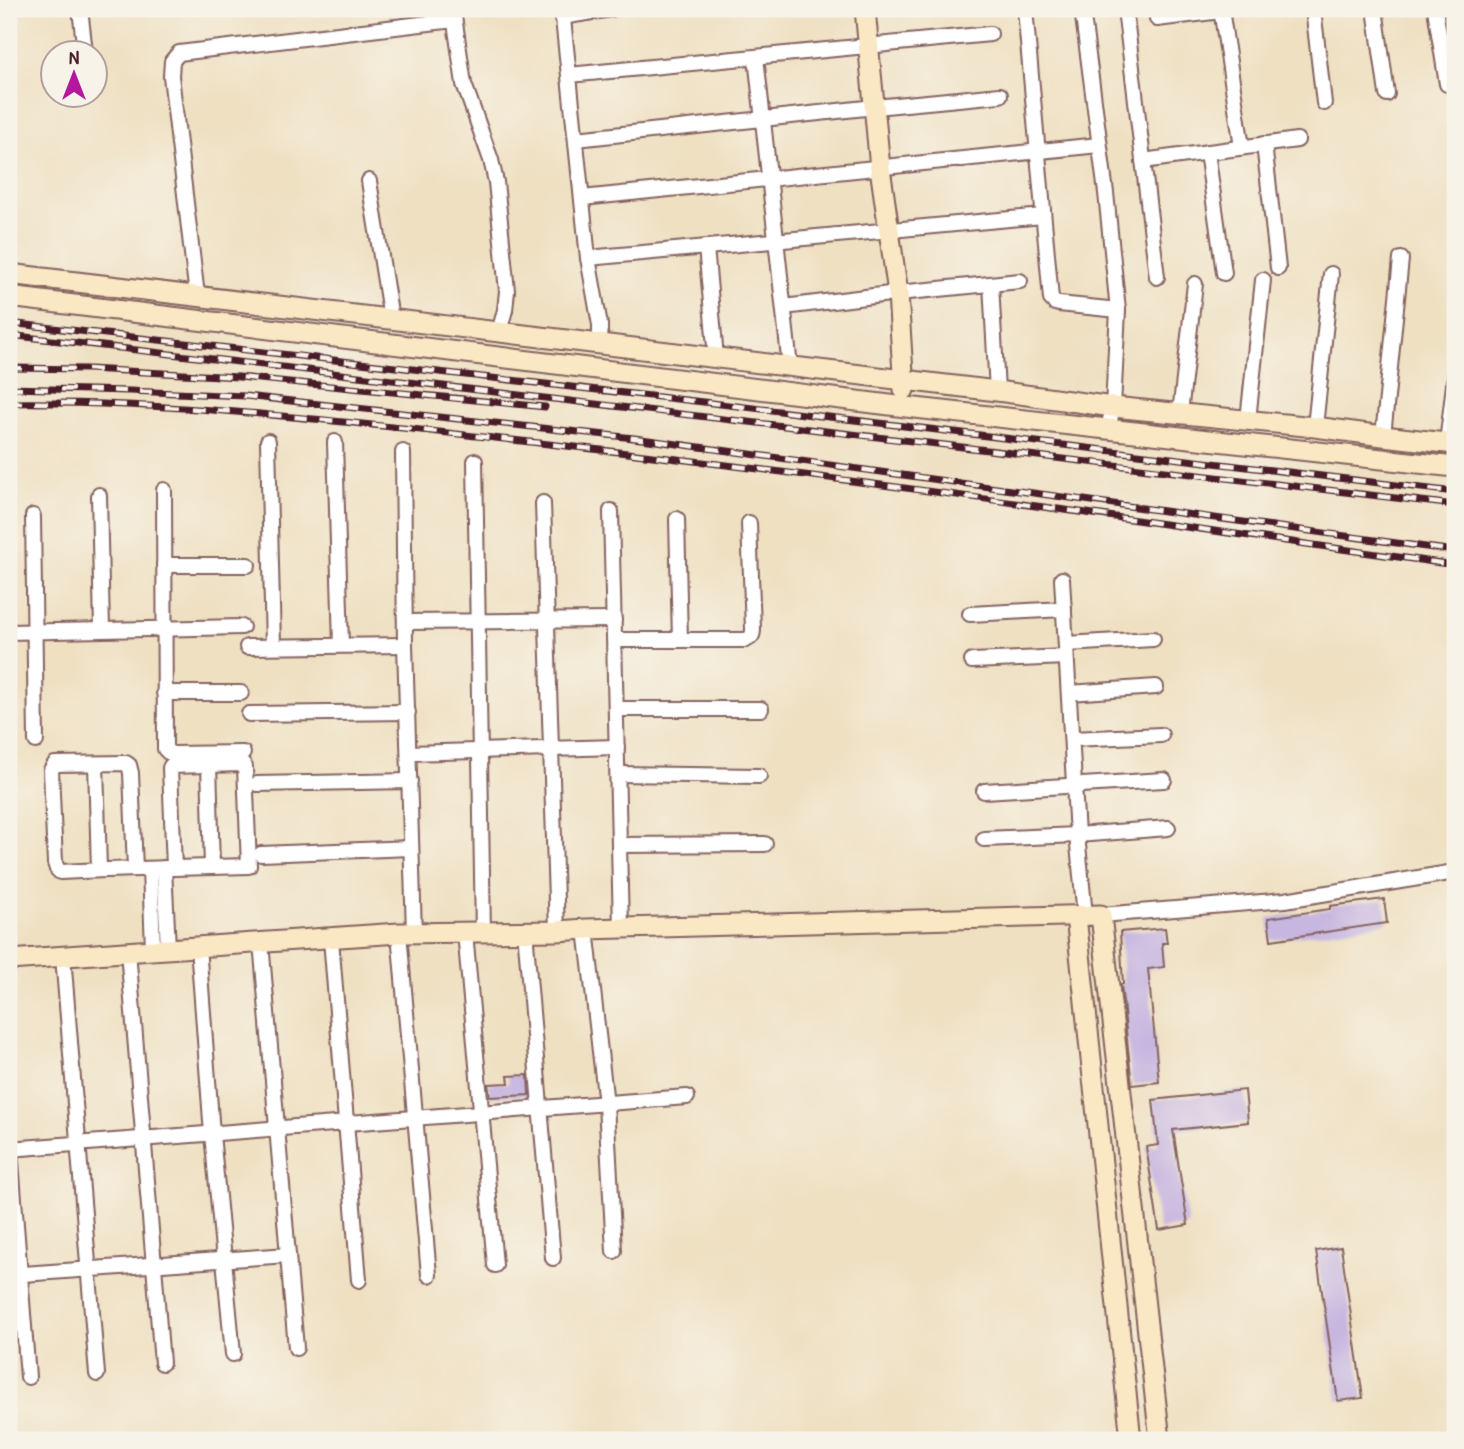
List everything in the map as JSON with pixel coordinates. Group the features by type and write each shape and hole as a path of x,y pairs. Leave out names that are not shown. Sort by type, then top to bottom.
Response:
{"street":[{"path":"80,9 83,38"},
{"path":"600,344 600,325 588,258 562,13 611,9"},
{"path":"865,9 880,169 898,293 902,380 906,407"},
{"path":"1024,9 1051,299 1059,304 1118,310"},
{"path":"1082,9 1118,310 1113,407 1108,429"},
{"path":"1125,9 1157,277"},
{"path":"1313,9 1324,103"},
{"path":"1375,9 1387,94"},
{"path":"1435,9 1447,84"},
{"path":"1157,19 1221,10 1242,147"},
{"path":"197,296 171,76 172,61 179,53 454,15 464,84 496,182 507,291 499,332"},
{"path":"569,75 990,34"},
{"path":"756,57 790,367"},
{"path":"576,139 1000,95"},
{"path":"1143,161 1297,140"},
{"path":"1264,144 1278,268"},
{"path":"582,198 1099,145"},
{"path":"1207,152 1224,273"},
{"path":"369,181 391,319"},
{"path":"588,258 1043,216"},
{"path":"706,247 716,358"},
{"path":"1383,436 1401,259"},
{"path":"9,274 1113,407 1180,412 1451,444 1455,376"},
{"path":"1315,427 1331,274"},
{"path":"49,302 51,279"},
{"path":"1248,420 1263,280"},
{"path":"784,307 1020,281"},
{"path":"991,284 997,391"},
{"path":"1180,412 1195,284"},
{"path":"9,297 906,407 1455,467"},
{"path":"346,338 350,314"},
{"path":"268,441 272,646"},
{"path":"335,442 341,645"},
{"path":"403,452 411,848 406,933 415,1118 429,1275"},
{"path":"475,461 480,752 474,932 481,1113 495,1265"},
{"path":"164,489 165,749 173,754 243,753"},
{"path":"99,495 102,629"},
{"path":"543,503 557,931"},
{"path":"611,511 621,928"},
{"path":"33,516 36,741"},
{"path":"677,519 680,640"},
{"path":"615,640 750,638 749,523"},
{"path":"164,565 248,565"},
{"path":"1062,579 1077,835 1160,1440"},
{"path":"970,614 1064,609"},
{"path":"405,622 614,620"},
{"path":"9,632 242,626"},
{"path":"972,660 1153,639"},
{"path":"247,647 405,645"},
{"path":"1069,693 1156,687"},
{"path":"164,693 241,692"},
{"path":"616,709 761,709"},
{"path":"249,714 408,712"},
{"path":"1072,739 1161,735"},
{"path":"409,753 617,747"},
{"path":"156,869 131,768 126,763 55,764 51,770 57,869 60,872 99,870 156,869 249,866 245,767 239,763 173,765 170,768 156,869 160,948"},
{"path":"96,764 99,870"},
{"path":"209,764 212,867"},
{"path":"618,774 759,776"},
{"path":"984,791 1164,780"},
{"path":"257,784 410,781"},
{"path":"985,839 1168,828"},
{"path":"619,845 765,844"},
{"path":"261,854 411,848"},
{"path":"9,960 406,933 1087,916 1285,900 1455,872"},
{"path":"1087,916 1131,1440"},
{"path":"586,929 606,1104 614,1251"},
{"path":"525,930 553,1258"},
{"path":"331,939 359,1280"},
{"path":"261,943 296,1348"},
{"path":"198,946 212,1134 233,1354"},
{"path":"128,951 162,1363"},
{"path":"63,956 97,1374"},
{"path":"28,1377 14,1274 9,1145 78,1144 687,1097"},
{"path":"14,1274 288,1255"}],"building":[{"path":"1384,899 1387,923 1271,940 1268,918"},
{"path":"1165,928 1167,943 1162,943 1164,967 1148,969 1159,1082 1132,1085 1121,984 1120,932"},
{"path":"528,1075 529,1095 490,1097 488,1084 509,1083 508,1076"},
{"path":"1245,1090 1248,1122 1173,1130 1188,1225 1159,1230 1146,1147 1158,1145 1153,1100"},
{"path":"1341,1247 1363,1398 1338,1401 1316,1251"}],"railway":[{"path":"9,323 712,403 1455,492"},
{"path":"9,335 1455,505"},
{"path":"9,368 239,377 545,407"},
{"path":"9,388 245,396 634,438 1455,551"},
{"path":"9,403 198,409 630,453 1455,565"}]}
